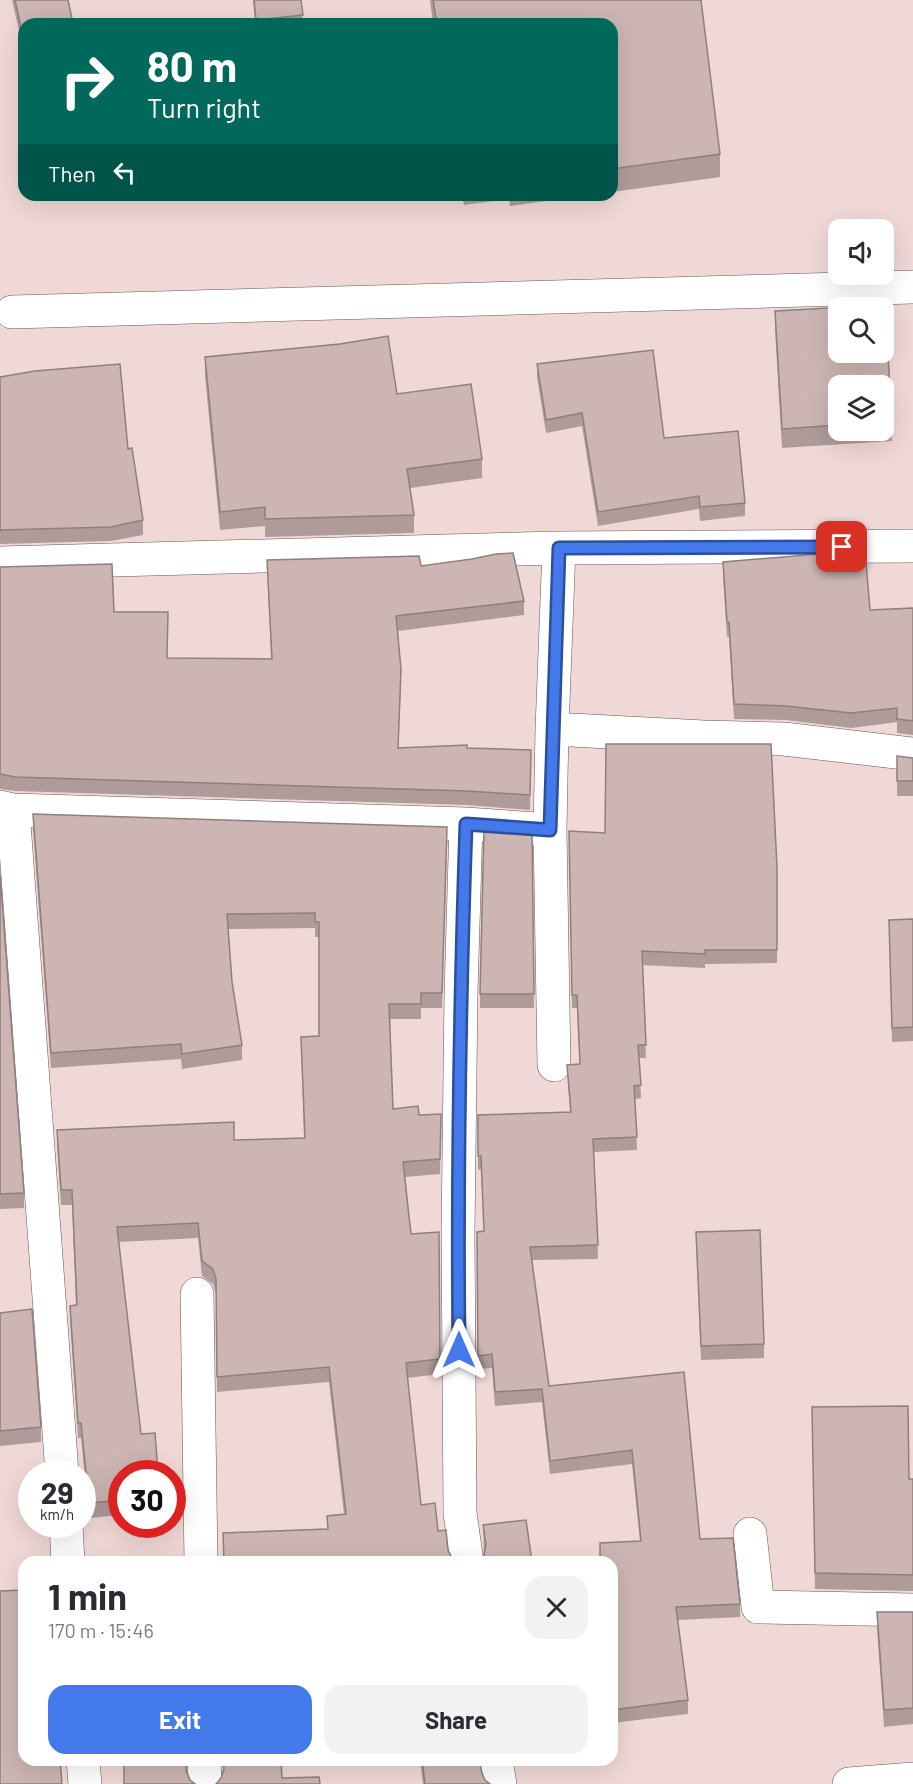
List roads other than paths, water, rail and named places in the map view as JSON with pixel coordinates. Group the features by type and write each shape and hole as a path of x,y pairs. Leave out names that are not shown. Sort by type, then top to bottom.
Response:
{"street":[{"path":"12,312 913,287"},
{"path":"0,563 559,548 913,546"},
{"path":"554,1065 550,830 559,548"},
{"path":"552,729 784,739 913,754"},
{"path":"61,1460 6,808 466,824 550,830"},
{"path":"466,824 458,1233 460,1513 466,1556"},
{"path":"196,1294 201,1556"},
{"path":"750,1534 758,1607 913,1610"},
{"path":"67,1538 68,1556"},
{"path":"84,1766 85,1784"},
{"path":"204,1766 205,1784"},
{"path":"497,1766 500,1784"},
{"path":"849,1784 913,1779"}]}
